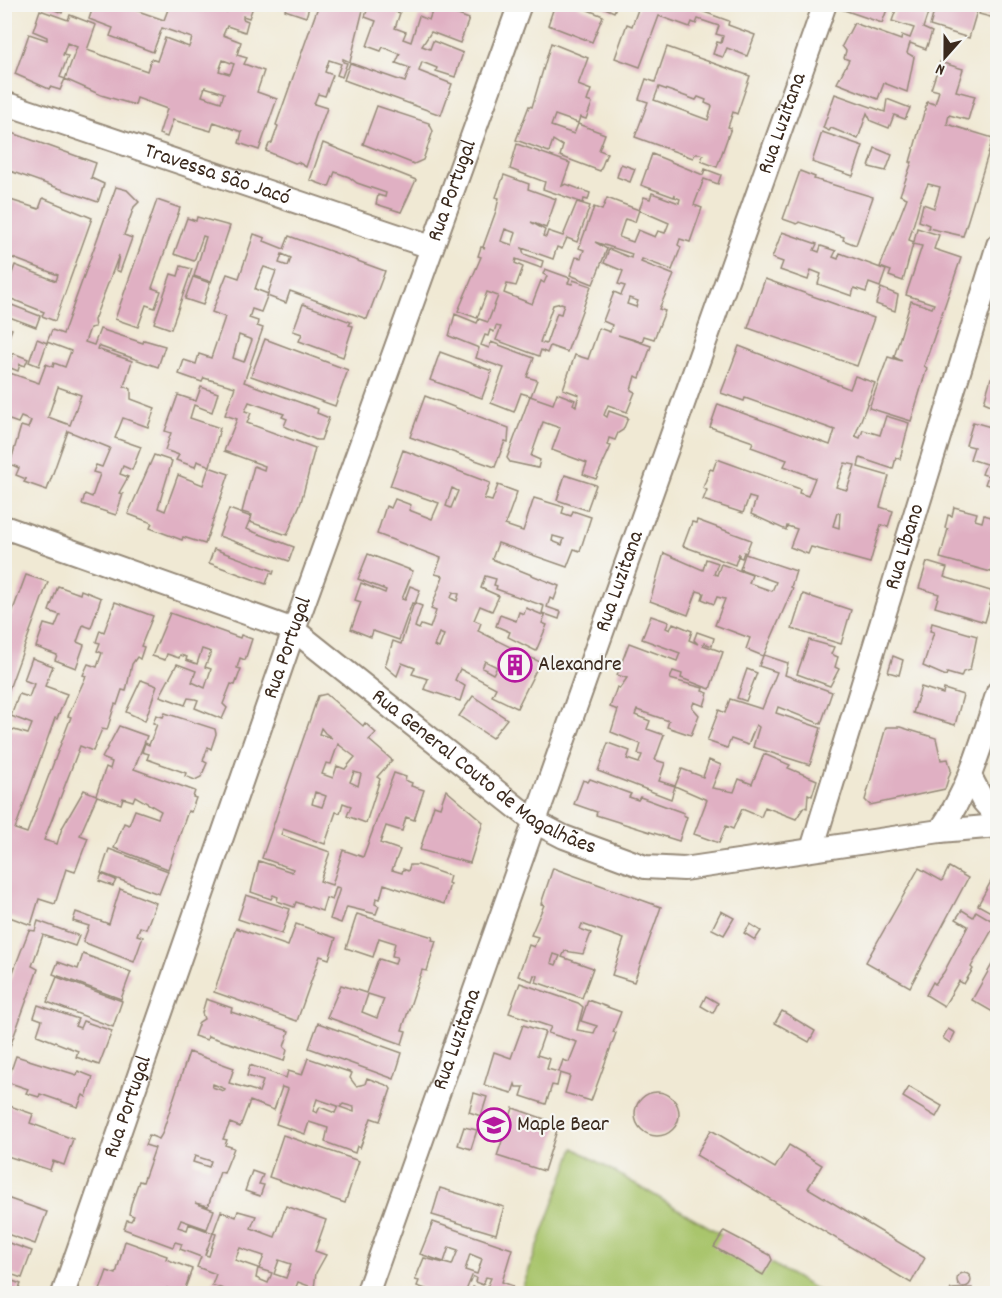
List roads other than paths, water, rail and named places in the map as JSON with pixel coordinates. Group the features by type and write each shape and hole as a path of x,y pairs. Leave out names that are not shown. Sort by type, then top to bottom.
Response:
{"street":[{"name":"Rua Portugal","path":"63,1293 294,630 520,4"},
{"name":"Rua Luzitana","path":"367,1293 825,4"},
{"name":"Travessa São Jacó","path":"4,103 431,247"},
{"name":"Rua Líbano","path":"812,849 998,245"},
{"name":"Rua General Couto de Magalhães","path":"4,527 294,630 535,822 564,837 645,867 684,869 940,831 998,826"},
{"path":"940,831 958,806 971,778 998,692"},
{"path":"971,778 983,801 998,818"}],"place":[{"name":"Alexandre","path":"515,665"},
{"name":"Maple Bear","path":"494,1125"}]}
